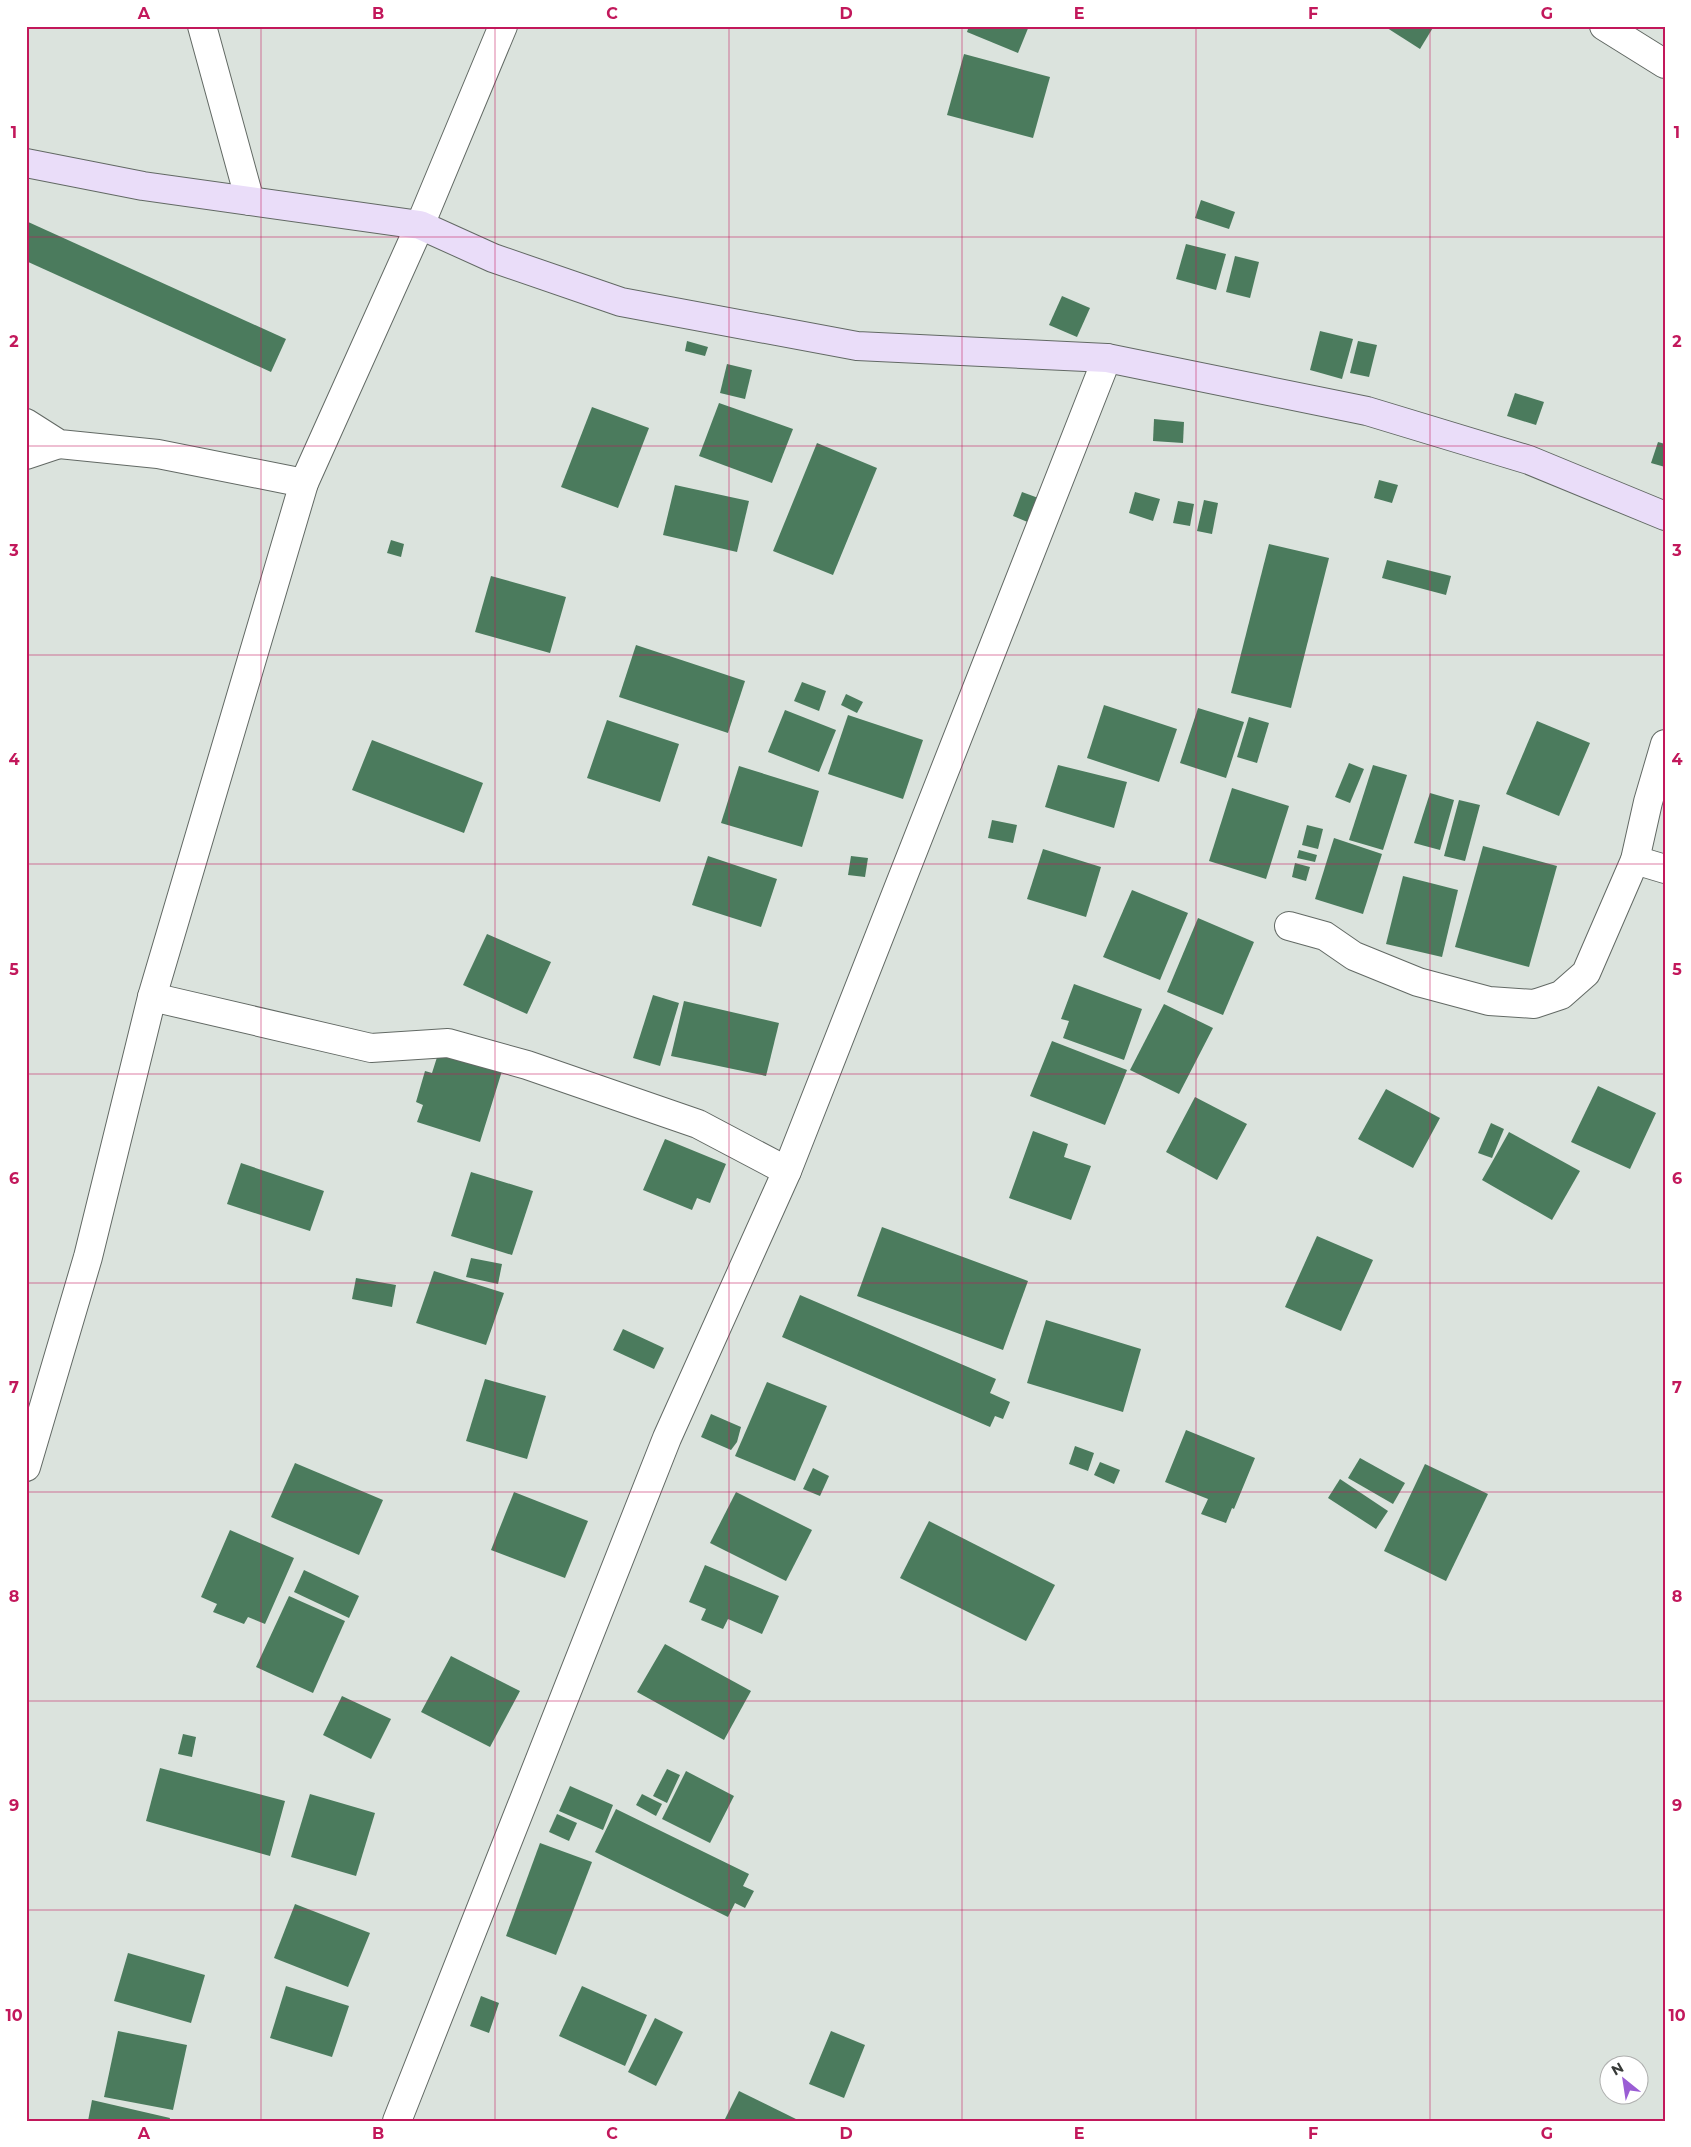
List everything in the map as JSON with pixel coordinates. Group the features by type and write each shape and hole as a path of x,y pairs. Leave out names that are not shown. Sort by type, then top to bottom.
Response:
{"main road":[{"path":"26,163 144,186 420,225 493,258 620,302 857,346 1107,358 1366,411 1529,460 1665,516"}],"street":[{"path":"202,26 250,201"},
{"path":"26,1466 88,1257 152,997 304,483 420,225 503,26"},
{"path":"1604,26 1665,64"},
{"path":"397,2121 667,1438 787,1171 1107,358"},
{"path":"26,423 59,444"},
{"path":"26,455 59,444 158,454 304,483"},
{"path":"1289,926 1325,936 1354,956 1418,982 1489,1001 1534,1004 1561,995 1586,973 1635,860 1648,802 1665,744"},
{"path":"1635,860 1665,869"},
{"path":"152,997 371,1048 448,1044 527,1065 698,1124 787,1171"}],"building":[{"path":"969,26 1029,26 1018,53 967,32"},
{"path":"1384,26 1434,26 1420,49"},
{"path":"964,54 1050,77 1033,138 947,115"},
{"path":"1201,200 1235,212 1229,229 1195,218"},
{"path":"26,221 286,339 271,372 26,261"},
{"path":"1186,244 1226,254 1216,290 1176,279"},
{"path":"1235,256 1259,262 1250,298 1226,292"},
{"path":"1062,296 1090,308 1077,337 1049,325"},
{"path":"1320,331 1353,339 1342,379 1310,370"},
{"path":"687,341 708,347 705,356 685,351"},
{"path":"1358,341 1377,345 1369,377 1350,373"},
{"path":"727,364 752,370 745,399 720,393"},
{"path":"1515,393 1544,402 1536,425 1507,416"},
{"path":"719,403 793,429 772,483 699,456"},
{"path":"592,407 649,428 618,508 561,487"},
{"path":"1154,419 1184,422 1183,443 1153,441"},
{"path":"1658,442 1665,444 1665,467 1651,463"},
{"path":"817,443 877,468 833,575 773,551"},
{"path":"1379,480 1398,485 1392,503 1374,498"},
{"path":"675,485 749,501 737,552 663,535"},
{"path":"1022,492 1041,499 1030,523 1013,516"},
{"path":"1135,492 1160,499 1153,521 1129,513"},
{"path":"1204,500 1218,503 1212,534 1197,531"},
{"path":"1178,501 1194,504 1190,526 1173,523"},
{"path":"391,540 404,544 401,557 387,553"},
{"path":"1269,544 1329,558 1291,708 1231,693"},
{"path":"1387,560 1451,576 1446,595 1382,578"},
{"path":"491,576 566,597 550,653 475,632"},
{"path":"636,645 745,681 728,733 619,697"},
{"path":"802,682 826,691 819,711 794,701"},
{"path":"846,694 863,702 857,713 841,705"},
{"path":"1104,705 1177,729 1159,782 1087,758"},
{"path":"1198,708 1244,722 1226,778 1180,763"},
{"path":"785,710 836,730 819,772 768,752"},
{"path":"848,715 923,740 903,799 828,774"},
{"path":"1249,717 1269,723 1257,763 1237,757"},
{"path":"607,720 679,744 660,802 587,778"},
{"path":"1537,721 1590,743 1559,816 1506,794"},
{"path":"372,740 483,783 464,833 352,790"},
{"path":"1349,763 1364,769 1350,803 1335,797"},
{"path":"1058,765 1127,782 1114,828 1045,807"},
{"path":"1373,765 1407,775 1383,850 1349,840"},
{"path":"739,766 819,791 802,847 721,823"},
{"path":"1232,788 1289,806 1266,879 1209,861"},
{"path":"1430,793 1454,800 1440,850 1414,843"},
{"path":"1459,800 1480,805 1465,861 1444,856"},
{"path":"992,820 1017,825 1013,843 988,838"},
{"path":"1307,825 1323,829 1318,849 1302,845"},
{"path":"1334,838 1382,854 1363,914 1315,899"},
{"path":"1483,846 1557,866 1529,967 1455,947"},
{"path":"1043,849 1101,867 1086,917 1027,899"},
{"path":"1299,850 1317,855 1315,862 1297,858"},
{"path":"708,856 777,879 761,927 692,905"},
{"path":"851,856 868,858 865,877 848,875"},
{"path":"1295,863 1310,867 1306,881 1292,877"},
{"path":"1403,876 1458,890 1442,957 1386,944"},
{"path":"1132,890 1188,913 1160,980 1103,957"},
{"path":"1198,918 1254,942 1223,1015 1167,992"},
{"path":"487,934 551,962 527,1014 463,985"},
{"path":"1074,984 1142,1009 1124,1060 1063,1038 1069,1021 1061,1019"},
{"path":"653,995 679,1003 660,1066 633,1058"},
{"path":"684,1001 779,1023 766,1076 671,1056"},
{"path":"1164,1004 1213,1028 1179,1094 1130,1070"},
{"path":"1052,1041 1127,1070 1105,1125 1030,1096"},
{"path":"439,1051 502,1071 480,1142 417,1122 423,1105 416,1102 425,1071 432,1073"},
{"path":"1598,1086 1656,1113 1630,1169 1571,1142"},
{"path":"1386,1089 1440,1118 1413,1168 1358,1139"},
{"path":"1195,1097 1247,1124 1217,1180 1166,1152"},
{"path":"1491,1123 1504,1129 1492,1158 1478,1153"},
{"path":"1033,1131 1068,1144 1064,1157 1091,1166 1071,1220 1009,1198"},
{"path":"1509,1132 1580,1171 1552,1220 1482,1180"},
{"path":"665,1139 726,1164 710,1203 697,1198 692,1210 643,1190"},
{"path":"241,1163 324,1191 310,1231 227,1204"},
{"path":"471,1172 533,1191 512,1255 451,1236"},
{"path":"882,1227 1028,1281 1003,1350 857,1296"},
{"path":"1317,1236 1373,1260 1341,1331 1285,1307"},
{"path":"471,1258 502,1264 498,1284 466,1277"},
{"path":"434,1271 504,1293 486,1345 416,1323"},
{"path":"356,1278 396,1285 392,1307 352,1299"},
{"path":"800,1295 996,1379 990,1393 1010,1402 1003,1419 995,1416 990,1427 782,1337"},
{"path":"1046,1320 1141,1349 1123,1412 1027,1383"},
{"path":"623,1329 664,1348 654,1369 613,1350"},
{"path":"485,1379 546,1396 527,1459 466,1441"},
{"path":"767,1382 827,1406 795,1481 735,1456"},
{"path":"711,1414 741,1427 737,1442 731,1450 701,1437"},
{"path":"1186,1430 1255,1458 1234,1509 1232,1508 1226,1523 1201,1514 1208,1499 1165,1482"},
{"path":"1075,1446 1094,1453 1088,1471 1069,1464"},
{"path":"1360,1458 1405,1483 1393,1504 1348,1478"},
{"path":"1100,1462 1120,1470 1114,1484 1094,1475"},
{"path":"295,1463 383,1500 359,1555 271,1517"},
{"path":"1425,1464 1488,1494 1446,1581 1384,1551"},
{"path":"813,1468 829,1476 820,1496 803,1489"},
{"path":"1340,1479 1388,1511 1376,1529 1328,1498"},
{"path":"514,1492 588,1521 565,1578 491,1550"},
{"path":"736,1492 812,1530 786,1581 710,1543"},
{"path":"929,1521 1055,1585 1026,1641 900,1578"},
{"path":"230,1530 294,1558 265,1624 248,1617 244,1624 213,1612 217,1604 201,1597"},
{"path":"705,1565 779,1596 762,1634 728,1619 723,1629 701,1620 706,1609 689,1602"},
{"path":"304,1570 359,1596 349,1618 294,1592"},
{"path":"289,1596 345,1621 313,1693 256,1667"},
{"path":"665,1644 751,1691 724,1740 637,1692"},
{"path":"451,1656 520,1691 490,1747 421,1712"},
{"path":"342,1696 391,1719 371,1759 323,1735"},
{"path":"183,1734 196,1737 192,1757 178,1754"},
{"path":"160,1768 285,1801 270,1856 146,1821"},
{"path":"667,1769 680,1775 667,1803 653,1796"},
{"path":"686,1771 734,1796 710,1843 662,1819"},
{"path":"570,1786 613,1805 603,1830 559,1811"},
{"path":"310,1794 375,1813 356,1876 291,1857"},
{"path":"642,1794 662,1804 656,1816 636,1805"},
{"path":"616,1809 749,1874 743,1886 754,1891 745,1908 735,1903 728,1917 595,1852"},
{"path":"557,1814 577,1823 569,1841 549,1832"},
{"path":"540,1843 592,1862 556,1955 506,1936"},
{"path":"295,1904 370,1933 348,1987 274,1958"},
{"path":"128,1953 205,1975 191,2023 114,2001"},
{"path":"286,1986 349,2006 332,2057 270,2038"},
{"path":"582,1986 647,2015 625,2066 559,2036"},
{"path":"481,1996 499,2003 489,2033 470,2026"},
{"path":"655,2018 683,2032 656,2086 628,2072"},
{"path":"118,2031 187,2045 173,2110 104,2097"},
{"path":"831,2031 865,2045 844,2098 809,2084"},
{"path":"739,2091 800,2121 724,2121"},
{"path":"92,2100 170,2118 169,2121 88,2121"}]}
